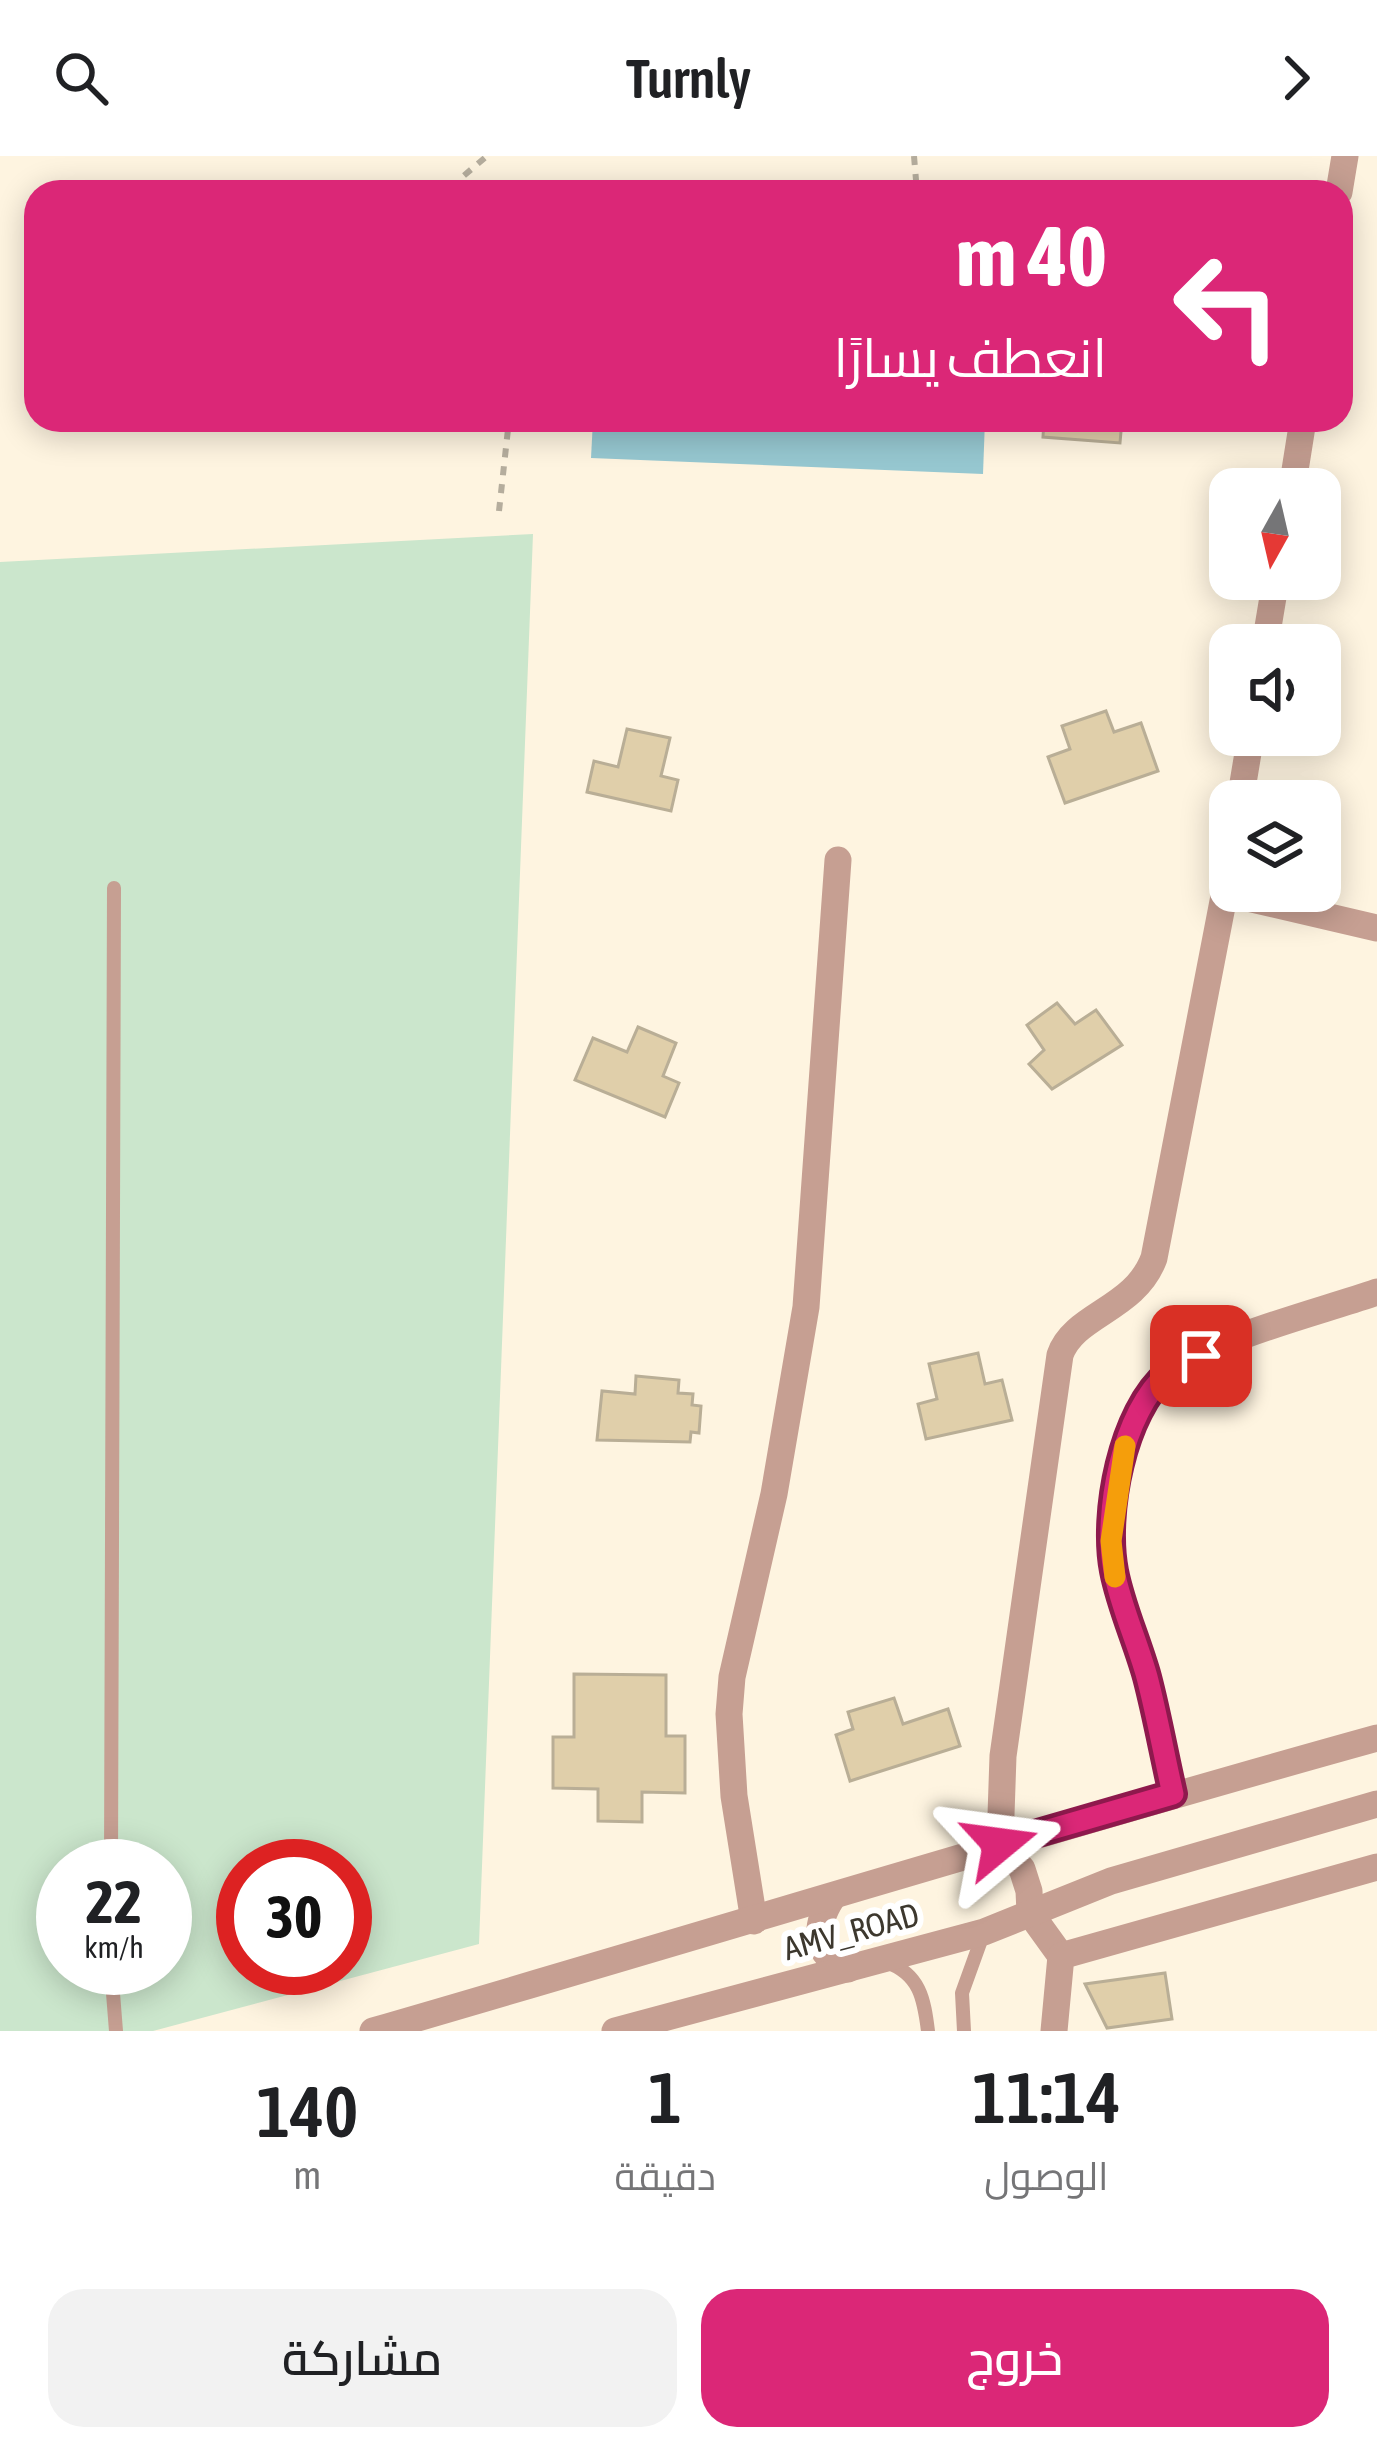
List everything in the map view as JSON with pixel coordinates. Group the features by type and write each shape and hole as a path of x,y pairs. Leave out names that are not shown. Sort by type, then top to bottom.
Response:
{"street":[{"path":"1295,468 1301,432"},
{"path":"754,1921 734,1796 729,1714 732,1677 774,1494 806,1307 838,860"},
{"path":"1054,2031 1061,1956 1030,1913 1022,1869 1000,1844 1003,1756 1060,1355 1068,1339 1128,1297 1154,1258 1222,912"},
{"path":"1328,912 1377,928"},
{"path":"1173,1794 1147,1676 1113,1567 1114,1509 1133,1421 1170,1371 1232,1342 1377,1292"},
{"path":"374,2031 832,1898 1000,1844 1377,1738"},
{"name":"AMV_ROAD","path":"616,2031 984,1932 1111,1881 1377,1804"},
{"path":"1061,1956 1377,1867"},
{"path":"832,1898 819,1922 820,1946 826,1957 848,1969"}],"lane":[{"path":"111,1839 113,888"},
{"path":"964,2031 962,1993 984,1932"},
{"path":"881,1961 914,1979 928,2031"},
{"path":"113,1995 116,2031"}],"path":[{"path":"460,180 487,156"},
{"path":"499,512 508,432"}],"green space":[{"path":"533,534 479,1944 372,1973 372,1839 216,1839 216,1995 288,1995 153,2031 0,2031 0,562"}],"water":[{"path":"592,432 985,432 983,474 591,458"}],"building":[{"path":"1043,432 1121,432 1120,443 1043,437"},
{"path":"1106,711 1114,732 1141,723 1158,771 1065,803 1048,757 1070,749 1062,726"},
{"path":"627,729 670,738 661,776 678,780 671,811 587,792 594,761 618,767"},
{"path":"1057,1003 1075,1024 1096,1010 1122,1045 1052,1089 1029,1064 1044,1050 1027,1025"},
{"path":"638,1027 676,1043 663,1076 679,1083 665,1117 575,1080 593,1038 627,1052"},
{"path":"978,1353 985,1384 1002,1380 1012,1420 926,1439 918,1404 937,1399 929,1364"},
{"path":"636,1376 679,1380 678,1393 693,1394 692,1405 701,1406 699,1433 691,1432 690,1442 597,1440 602,1391 635,1394"},
{"path":"574,1674 666,1675 666,1736 685,1736 685,1793 642,1792 642,1822 598,1821 598,1789 553,1788 553,1737 574,1737"},
{"path":"894,1698 903,1724 948,1709 960,1746 850,1781 836,1735 853,1729 848,1712"},
{"path":"1165,1973 1172,2019 1107,2028 1085,1984"}],"slow traffic":[{"path":"1115,1577 1111,1541 1125,1446"}],"route":[{"path":"1000,1844 1173,1794 1147,1676 1119,1593 1111,1541 1133,1421 1170,1371 1201,1356"}]}
